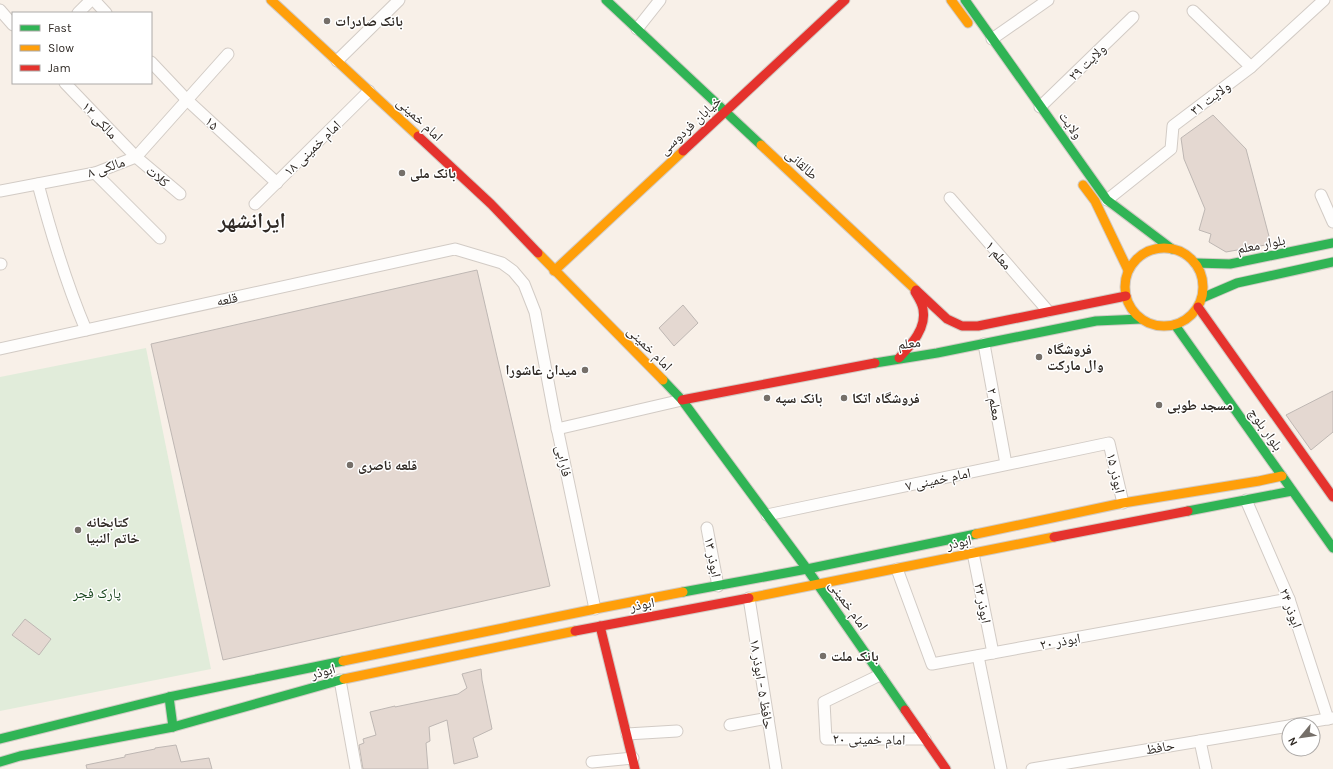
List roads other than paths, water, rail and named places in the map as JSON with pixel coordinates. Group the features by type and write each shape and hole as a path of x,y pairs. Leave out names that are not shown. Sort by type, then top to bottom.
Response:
{"main road":[{"name":"امام خمینی","path":"271,0 491,204 554,271 682,400 807,569 946,769"},
{"name":"طالقانی","path":"606,0 947,319 962,326 989,324 1048,311"},
{"name":"خیابان فردوسی","path":"554,271 845,0"},
{"path":"951,0 974,31"},
{"name":"ولایت","path":"965,0 1107,200 1172,249"},
{"path":"1077,176 1095,201 1128,270"},
{"name":"بلوار معلم","path":"1195,263 1230,264 1333,243"},
{"path":"1158,248 1172,249 1184,254 1195,263 1202,275 1204,285 1202,298 1198,307 1186,321 1166,327 1153,325 1141,319 1132,311 1126,296 1125,282 1128,270 1144,253 1158,248"},
{"path":"1202,298 1237,283 1333,262"},
{"path":"899,358 918,336 922,323 924,310 914,289"},
{"path":"1048,311 1126,296"},
{"name":"بلوار بلوچ","path":"1198,307 1333,497"},
{"name":"معلم","path":"682,400 899,358 937,353 1096,321 1141,319"},
{"name":"بلوار بلوچ","path":"1175,325 1333,548"},
{"name":"ابوذر","path":"0,739 169,697 595,609 807,569 1123,503 1282,476"},
{"name":"ابوذر","path":"0,762 20,756 117,736 173,727 340,680 600,626 818,585 973,553 1292,491"},
{"path":"600,626 635,769"},
{"path":"169,697 173,727"}],"street":[{"path":"79,12 92,0 105,12"},
{"path":"337,61 399,0"},
{"path":"637,29 660,0"},
{"path":"992,39 1048,0"},
{"name":"ولایت ۳۱","path":"1107,200 1171,149 1173,126 1251,67 1324,0"},
{"path":"0,10 12,24"},
{"path":"1193,11 1251,67"},
{"name":"ولایت ۲۹","path":"1040,106 1133,18"},
{"name":"مالکی ۸","path":"0,191 95,173 136,158 186,99 228,54"},
{"name":"۱۵","path":"152,63 186,99 276,183"},
{"name":"مالکی ۱۲","path":"66,84 136,158"},
{"name":"امام خمینی ۱۸","path":"255,204 369,91"},
{"name":"کلات","path":"136,158 180,194"},
{"path":"95,173 160,238"},
{"path":"38,184 49,225 67,280 86,330"},
{"path":"1321,195 1333,222"},
{"name":"معلم ۱","path":"950,198 1048,311"},
{"name":"قلعه","path":"0,349 455,249"},
{"name":"فارابی","path":"455,249 502,263 513,271 524,284 535,312 557,429 595,609"},
{"name":"معلم ۲","path":"984,344 1006,464"},
{"path":"557,429 682,400"},
{"name":"امام خمینی ۷","path":"767,515 1109,443"},
{"name":"ابوذر ۱۵","path":"1109,443 1123,503"},
{"name":"ابوذر ۲۴","path":"1246,500 1289,599 1330,719"},
{"name":"ابوذر ۱۳","path":"707,528 718,586"},
{"name":"ابوذر ۲۲","path":"973,553 993,653"},
{"name":"ابوذر ۲۰","path":"897,569 932,664 1289,599"},
{"name":"حافظ ۵ - ابوذر ۱۸","path":"749,598 776,769"},
{"path":"978,656 1001,769"},
{"name":"امام خمینی ۲۰","path":"880,675 824,702 826,739 925,740"},
{"path":"340,680 356,769"},
{"path":"730,725 768,718"},
{"name":"حافظ","path":"1032,769 1077,765 1200,740 1281,727"},
{"path":"627,734 677,731"},
{"path":"1200,740 1206,769"},
{"path":"592,762 633,758"}],"place":[{"name":"بانک صادرات","path":"327,21"},
{"name":"بانک ملی","path":"402,173"},
{"name":"فروشگاه وال مارکت","path":"1039,357"},
{"name":"میدان عاشورا","path":"585,370"},
{"name":"بانک سپه","path":"767,398"},
{"name":"فروشگاه اتکا","path":"844,398"},
{"name":"مسجد طوبی","path":"1159,405"},
{"name":"قلعه ناصری","path":"350,465"},
{"name":"کتابخانه خاتم النبیا","path":"78,530"},
{"name":"بانک ملت","path":"823,656"}],"district":[{"name":"ایرانشهر","path":"252,220"}],"park label":[{"name":"پارک فجر","path":"97,593"}]}
